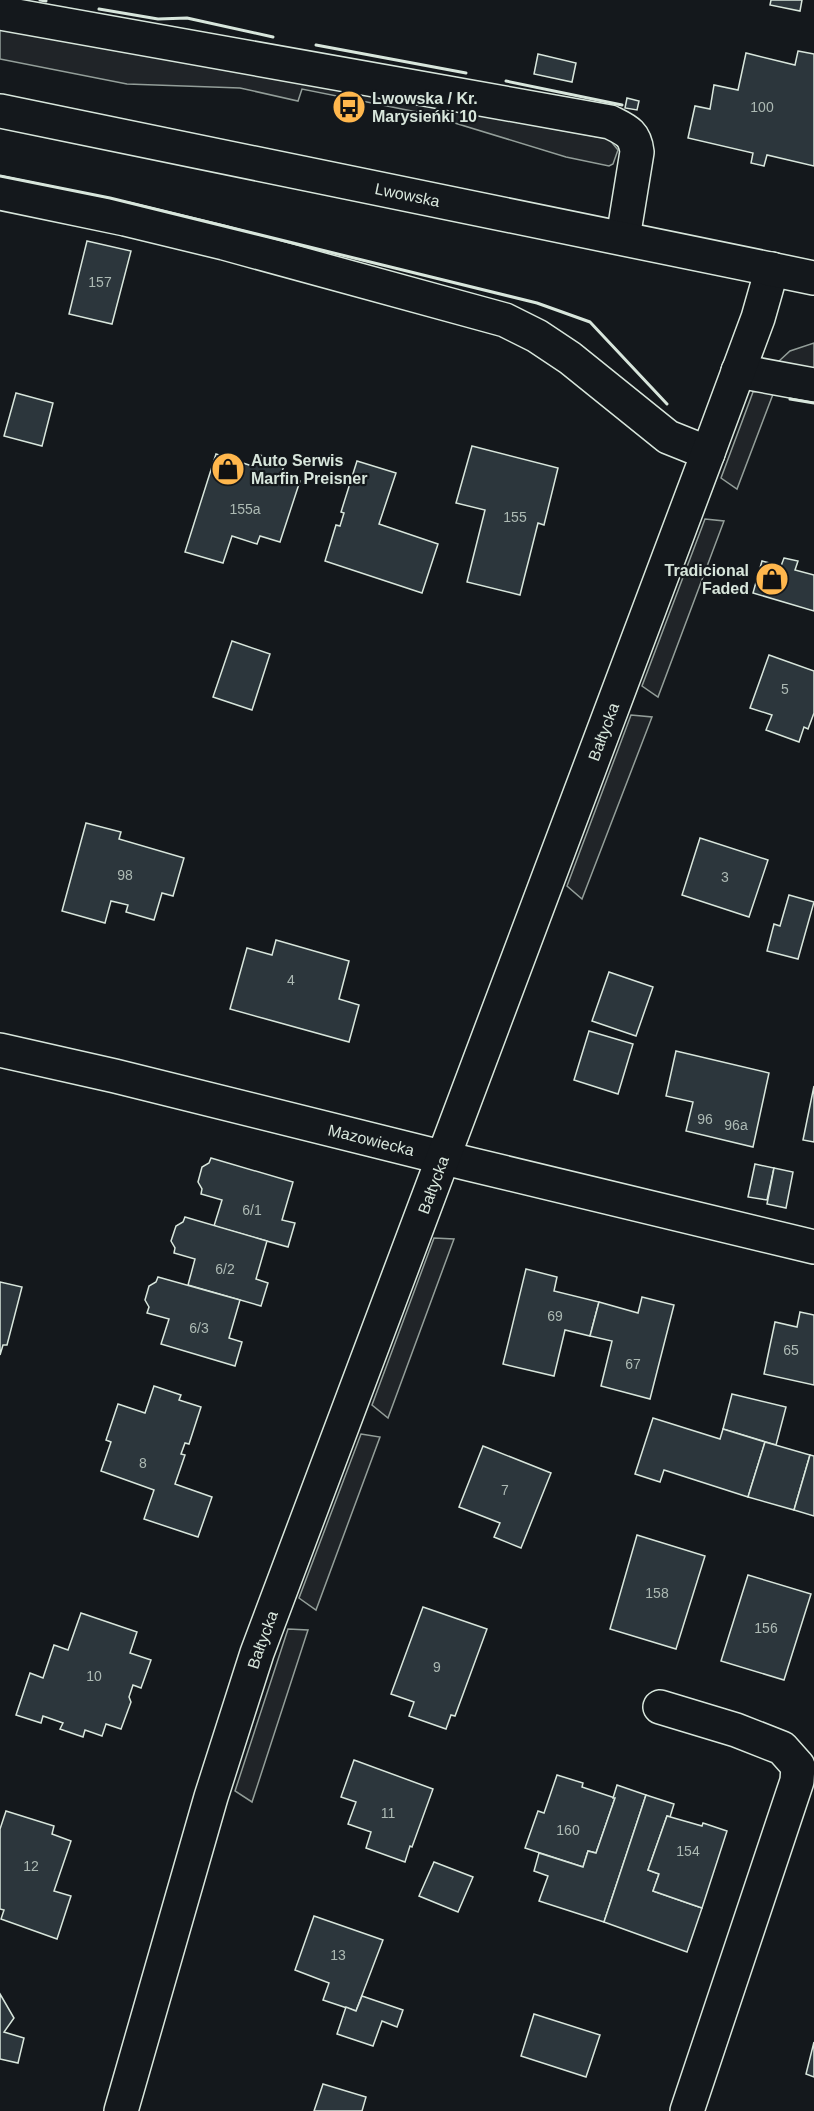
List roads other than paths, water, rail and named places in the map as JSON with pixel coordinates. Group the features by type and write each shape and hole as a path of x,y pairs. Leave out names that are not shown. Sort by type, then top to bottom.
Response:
{"street":[{"path":"0,13 610,122 626,130 636,141 638,152 623,238"},
{"name":"Lwowska","path":"0,111 814,278"},
{"path":"0,193 125,219 224,243 505,320 537,336 570,358 644,420 668,437 708,453"},
{"name":"Bałtycka","path":"121,2111 211,1797 257,1653 708,453 758,318 772,269"},
{"path":"738,371 814,385"},
{"name":"Mazowiecka","path":"0,1050 814,1247"},
{"path":"660,1707 736,1730 782,1748 798,1766 797,1781 687,2111"}],"place":[{"name":"Lwowska / Kr. Marysieńki 10","path":"349,107"},
{"name":"Auto Serwis Marfin Preisner","path":"228,469"},
{"name":"Tradicional Faded","path":"772,579"}]}
